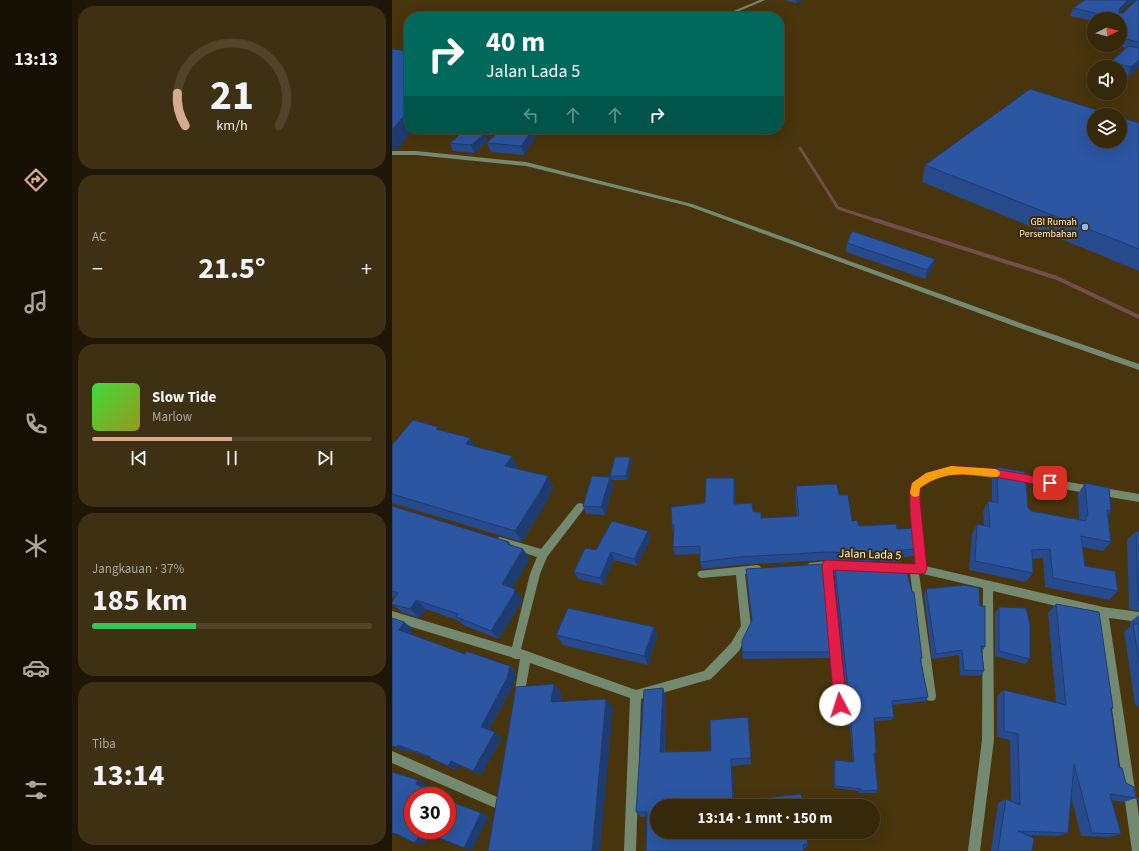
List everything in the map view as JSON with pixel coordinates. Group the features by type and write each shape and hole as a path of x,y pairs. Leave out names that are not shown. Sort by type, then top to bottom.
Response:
{"street":[{"path":"733,12 763,0"},
{"path":"392,153 416,153 526,164 690,205 1024,327 1139,367"},
{"path":"931,696 917,569 916,486 930,476 951,470 990,472 1139,498"},
{"path":"517,711 521,655 536,574 543,554 580,507"},
{"path":"490,538 543,554"},
{"path":"827,565 842,720"},
{"name":"Jalan Lada 5","path":"804,566 827,565 917,569 942,573 988,586 1103,612 1139,617"},
{"path":"702,574 764,569"},
{"path":"392,616 521,655 636,695 707,675 734,647 746,627 740,570"},
{"path":"974,851 988,740 988,586"},
{"path":"1103,612 1138,851"},
{"path":"630,851 636,695"},
{"path":"392,757 500,804"}],"building":[{"path":"1085,0 1128,0 1119,9 1119,12 1090,12 1073,8"},
{"path":"1137,0 1139,0 1139,42 1127,39 1127,12 1124,12"},
{"path":"1127,47 1139,48 1139,60 1131,67 1127,66 1127,60 1113,60 1122,52 1127,52"},
{"path":"392,49 404,50 404,116 392,130"},
{"name":"GBI Rumah Persembahan","path":"1030,89 1091,108 1087,108 1087,148 1127,148 1127,119 1139,123 1139,249 925,165"},
{"path":"460,134 485,134 471,145 450,143"},
{"path":"496,134 529,134 521,146 487,143"},
{"path":"852,231 935,259 927,270 847,243"},
{"path":"413,420 438,427 436,429 470,438 466,444 512,456 505,466 548,476 540,492 515,531 392,494 392,445"},
{"path":"615,457 630,457 626,476 610,476"},
{"path":"997,467 1025,472 1028,508 1031,511 1086,521 1086,516 1088,516 1085,483 1109,488 1111,511 1107,510 1111,542 1081,536 1085,566 1115,571 1118,591 1053,578 1050,549 1032,550 1033,573 975,561 977,524 990,527 988,501 998,503"},
{"path":"592,476 610,477 601,507 583,506"},
{"path":"706,478 734,478 734,504 752,503 753,512 761,512 761,518 799,516 796,486 837,484 839,495 848,495 852,521 857,520 859,526 896,524 897,529 914,528 917,549 903,550 904,555 828,552 739,557 700,562 700,546 673,547 674,525 672,525 671,507 705,503"},
{"path":"392,506 509,542 507,544 523,549 502,584 515,589 514,594 491,631 456,617 458,614 416,600 410,609 392,604 398,593 392,591"},
{"path":"612,521 648,531 634,559 611,552 600,578 574,572 585,548 596,550"},
{"path":"1136,531 1139,532 1139,601 1138,601"},
{"path":"823,564 831,652 742,652 742,641 752,620 746,569"},
{"path":"835,567 906,569 912,592 914,592 922,658 920,658 928,697 892,701 894,717 874,718 876,753 874,753 878,790 861,791 861,789 835,786 835,760 854,762 851,723 847,723 851,717"},
{"path":"964,585 979,588 980,606 985,606 985,647 981,646 984,671 964,670 962,650 936,654 926,589"},
{"path":"1056,604 1099,612 1113,708 1111,708 1119,767 1122,768 1126,783 1134,787 1136,798 1110,794 1121,834 1092,833 1074,764 1068,833 1018,831 1034,838 1032,851 998,851 1006,799 1020,805 1018,734 1004,731 1004,690 1066,705"},
{"path":"999,607 1026,608 1030,625 1030,659 999,651"},
{"path":"568,608 654,627 644,656 556,635"},
{"path":"392,618 404,622 399,630 465,654 466,651 510,666 507,678 481,727 495,732 473,771 451,761 448,766 430,758 431,757 398,745 396,747 392,746"},
{"path":"1133,624 1139,624 1139,662"},
{"path":"554,684 551,702 606,699 592,851 488,851 516,687"},
{"path":"663,688 660,752 711,751 710,720 748,717 751,758 731,759 733,799 650,799 650,839 807,839 808,844 803,845 804,851 646,851 647,812 636,812 644,690"},
{"path":"392,772 418,780 416,784 422,787 404,787 404,838 392,833"},
{"path":"801,794 802,799 764,799"},
{"path":"456,804 481,813 464,848 442,839 456,839"},
{"path":"407,839 417,839 415,843"}],"waterway":[{"path":"800,148 838,208 878,221"},
{"path":"875,220 1057,278 1139,317"}],"slow traffic":[{"path":"915,493 916,486 930,476 951,470 996,473"}],"place":[{"name":"GBI Rumah Persembahan","path":"1085,227"}],"route":[{"path":"840,705 827,565 921,569 915,500 916,486 930,476 951,470 990,472 1050,483"}]}
